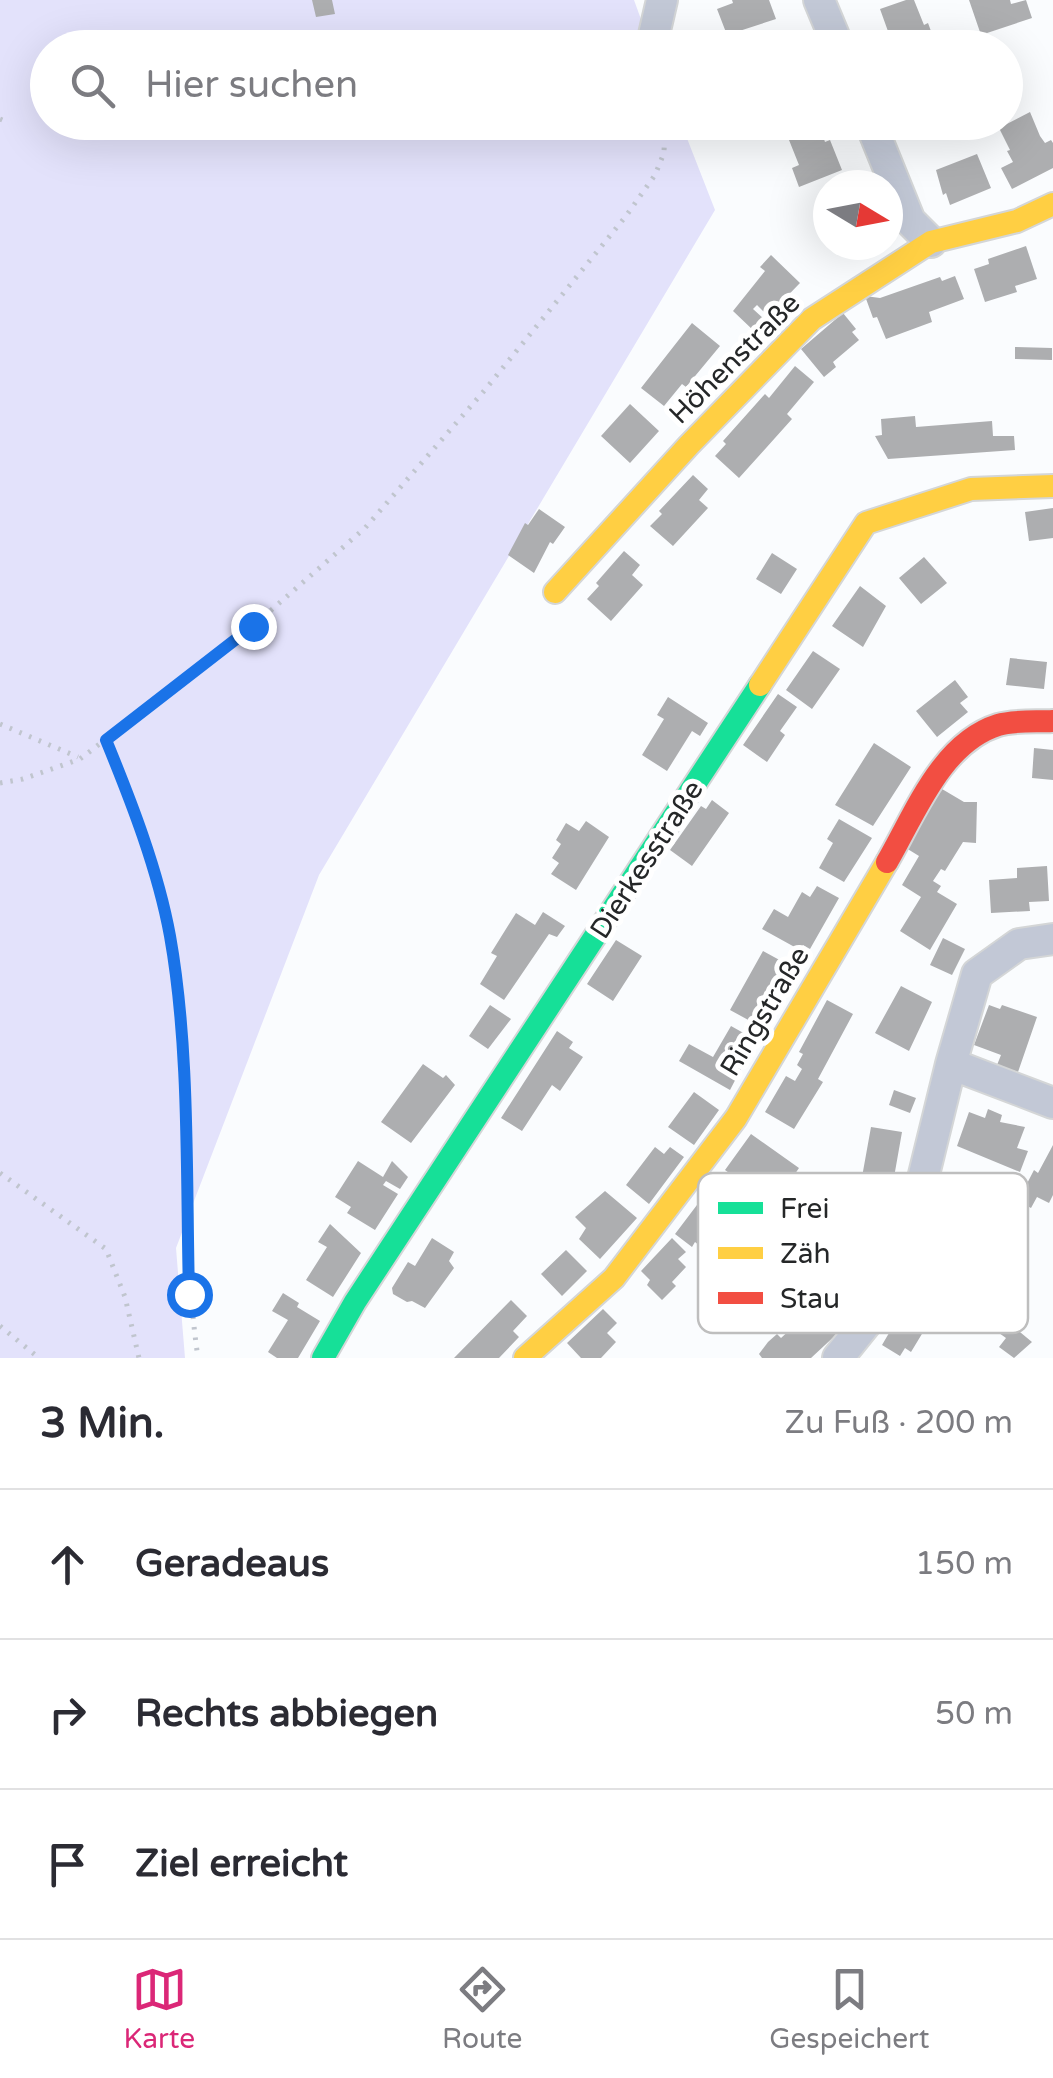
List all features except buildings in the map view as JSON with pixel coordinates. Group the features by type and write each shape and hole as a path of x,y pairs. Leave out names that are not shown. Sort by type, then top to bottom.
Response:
{"street":[{"path":"655,30 662,0"},
{"path":"820,0 832,30"},
{"path":"877,140 910,221 930,242"},
{"name":"Höhenstraße","path":"555,592 688,444 812,319 930,242 1017,222 1053,204"},
{"name":"Dierkesstraße","path":"323,1358 354,1302 866,523 970,489 1053,486"},
{"name":"Ringstraße","path":"525,1358 614,1278 736,1118 946,762 968,738 1002,724 1053,720"},
{"path":"924,1173 977,974 1020,944 1053,938"},
{"path":"951,1064 1053,1103"},
{"path":"838,1358 858,1333"}],"path":[{"path":"0,120 9,122"},
{"path":"0,783 23,779 80,758 106,740 253,626 366,528 484,391 636,203 656,176 664,140"},
{"path":"0,724 80,758"},
{"path":"106,740 134,807 170,934 182,1064 189,1294 198,1358"},
{"path":"0,1173 106,1248 124,1297 139,1358"},
{"path":"0,1326 40,1358"}],"shaded area":[{"path":"0,0 634,0 645,30 30,30 30,140 688,140 715,210 319,875 176,1248 185,1358 0,1358"}],"traffic: fast":[{"path":"323,1358 355,1302 760,685"}],"traffic: slow":[{"path":"555,592 689,445 812,319 931,242 1017,221 1053,204"},
{"path":"760,685 866,523 971,489 1053,486"},
{"path":"525,1358 614,1278 736,1118 887,862"}],"traffic: jam":[{"path":"887,862 919,802 961,747 998,725 1053,721"}],"route":[{"path":"189,1294 182,1064 170,934 134,807 106,740 253,626"}]}
